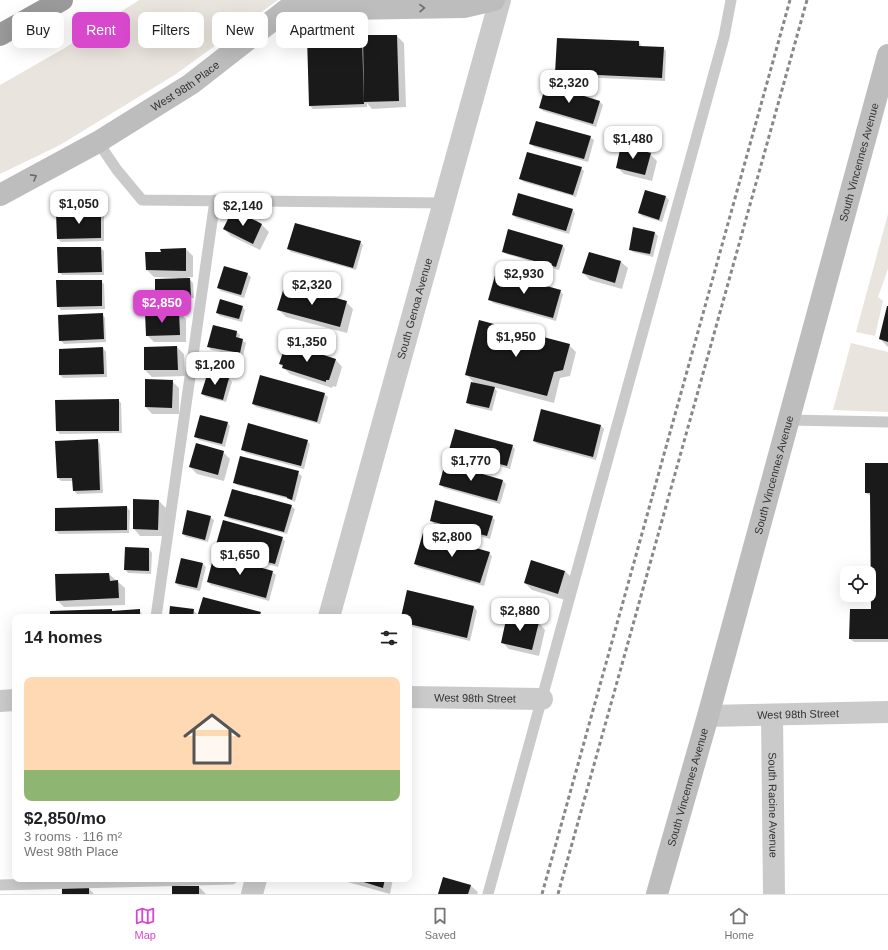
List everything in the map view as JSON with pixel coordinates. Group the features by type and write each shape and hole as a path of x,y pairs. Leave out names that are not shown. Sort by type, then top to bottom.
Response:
{"highway":[{"path":"0,35 62,0"}],"main road":[{"name":"West 98th Place","path":"0,195 98,142 191,84 292,5 464,7 494,0"},
{"name":"South Vincennes Avenue","path":"657,894 708,716 888,55"}],"street":[{"name":"South Genoa Avenue","path":"329,614 500,0"},
{"name":"West 98th Street","path":"412,697 542,699"},
{"path":"0,701 12,700"},
{"name":"West 98th Street","path":"708,716 888,712"},
{"name":"South Racine Avenue","path":"772,715 774,894"},
{"path":"252,894 255,882"}],"lane":[{"path":"488,894 724,37 731,0"},
{"path":"98,142 117,170 142,200 443,203"},
{"path":"156,614 215,200"},
{"path":"789,420 888,422"},
{"path":"0,885 116,882"}],"shaded area":[{"path":"139,0 278,0 261,12 212,12 212,48 176,74 60,145 0,174 0,85 72,43 72,48 130,48 130,12 120,12"},
{"path":"888,214 888,269 878,297 883,301 875,336 856,332"},
{"path":"851,343 888,352 888,412 833,410"}],"building":[{"path":"368,35 397,35 399,101 364,102 363,48 368,48"},
{"path":"557,38 639,41 639,46 664,47 662,78 555,73"},
{"path":"307,48 362,48 364,104 309,106"},
{"path":"546,84 600,101 593,124 539,108"},
{"path":"536,121 591,136 584,159 529,144"},
{"path":"621,145 651,153 645,175 616,168"},
{"path":"527,152 582,167 573,195 519,179"},
{"path":"645,190 666,196 659,220 638,213"},
{"path":"518,193 573,209 566,231 512,215"},
{"path":"233,209 262,224 253,244 223,229"},
{"path":"101,212 101,238 57,239 56,213"},
{"path":"295,223 361,241 353,268 287,249"},
{"path":"633,227 655,232 650,254 629,250"},
{"path":"508,229 563,245 556,267 502,252"},
{"path":"57,247 101,247 102,272 58,273"},
{"path":"186,248 186,271 146,270 145,252 161,252 160,249"},
{"path":"589,252 621,261 615,283 582,273"},
{"path":"224,266 248,273 241,295 217,288"},
{"path":"496,272 561,290 553,318 488,300"},
{"path":"190,278 191,296 155,296 155,279"},
{"path":"56,280 102,280 102,306 57,307"},
{"path":"285,284 347,301 340,327 277,310"},
{"path":"220,299 243,306 239,319 216,313"},
{"path":"888,306 888,342 879,339"},
{"path":"179,311 180,335 146,336 145,312"},
{"path":"103,313 104,339 59,341 58,315"},
{"path":"479,320 570,344 563,370 554,372 547,396 465,375"},
{"path":"213,325 237,331 236,337 243,339 240,353 207,347"},
{"path":"286,343 336,359 329,380 326,380 326,382 282,368 283,365 279,364"},
{"path":"177,346 178,370 144,370 144,347"},
{"path":"103,347 104,374 59,375 59,349"},
{"path":"208,372 229,378 223,400 201,394"},
{"path":"260,375 325,393 317,422 252,404"},
{"path":"145,379 173,380 172,408 145,407"},
{"path":"471,382 495,387 489,408 466,403"},
{"path":"119,399 119,431 56,431 55,400"},
{"path":"541,409 601,425 593,457 533,441"},
{"path":"200,415 228,422 222,444 194,437"},
{"path":"248,423 308,440 301,466 241,450"},
{"path":"455,429 513,445 507,466 449,450"},
{"path":"98,439 100,490 73,491 72,478 57,478 55,441"},
{"path":"196,443 224,451 218,475 189,467"},
{"path":"240,456 299,471 292,500 287,497 233,483"},
{"path":"445,463 503,480 497,501 439,485"},
{"path":"865,463 888,463 888,639 849,639 850,609 871,609 871,602 876,602 876,566 871,566 870,493 865,493"},
{"path":"232,489 292,505 284,532 224,516"},
{"path":"133,499 159,500 158,530 133,529"},
{"path":"435,500 493,516 487,536 430,521"},
{"path":"127,506 127,530 55,531 55,508"},
{"path":"187,510 211,516 205,540 182,534"},
{"path":"223,520 283,537 275,564 215,548"},
{"path":"423,533 490,552 480,583 414,564"},
{"path":"125,547 149,548 149,571 124,570"},
{"path":"214,555 273,571 266,598 207,582"},
{"path":"181,558 203,563 197,588 175,583"},
{"path":"531,560 565,571 558,594 524,583"},
{"path":"109,573 110,581 118,580 119,598 56,601 55,574"},
{"path":"407,590 474,606 467,638 412,625 412,614 402,614"},
{"path":"203,597 261,612 260,614 198,614"},
{"path":"170,606 194,609 193,614 169,614"},
{"path":"112,609 112,611 140,609 140,614 50,614 50,611"},
{"path":"507,615 539,622 532,650 501,643"},
{"path":"443,877 471,885 468,894 438,894"},
{"path":"364,882 384,882 383,888"},
{"path":"172,886 199,886 199,894 172,894"},
{"path":"62,888 89,888 89,894 62,894"}],"railway":[{"path":"542,894 790,0"},
{"path":"558,894 807,0"}]}
